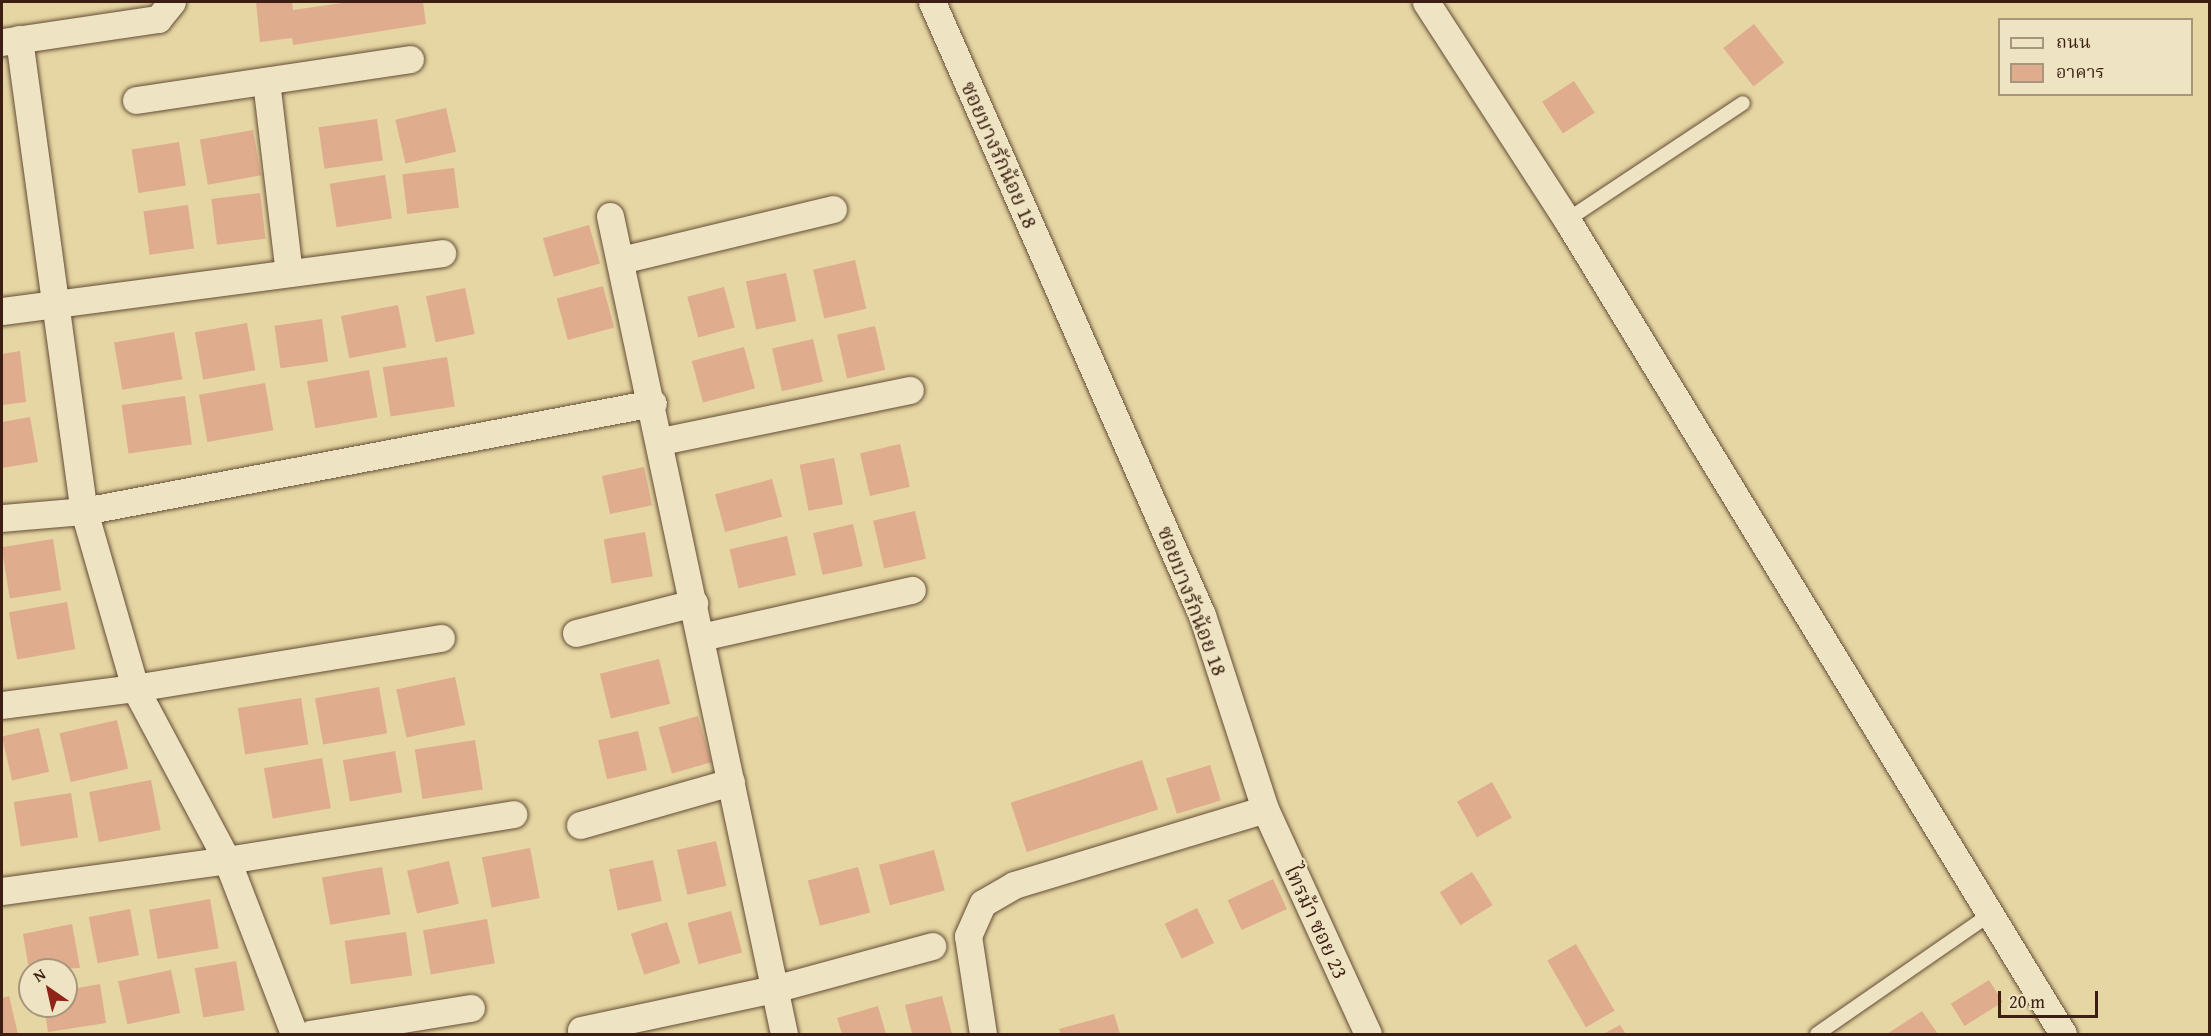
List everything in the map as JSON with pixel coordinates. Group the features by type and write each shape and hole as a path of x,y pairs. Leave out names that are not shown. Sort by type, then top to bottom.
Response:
{"street":[{"path":"172,2 158,19 10,41 55,303 84,511 135,688 226,861 294,1035"},
{"name":"ซอยบางรักน้อย 18","path":"932,2 1202,615 1265,809"},
{"path":"1426,2 1567,220 2062,1034"},
{"path":"136,100 410,59"},
{"path":"266,81 289,273"},
{"path":"621,260 833,208"},
{"path":"610,216 653,403 784,1035"},
{"path":"2,311 442,253"},
{"path":"661,441 910,390"},
{"path":"2,519 84,511 653,403"},
{"path":"701,637 912,590"},
{"path":"576,633 694,603"},
{"path":"2,705 135,688 441,638"},
{"path":"580,825 731,782"},
{"path":"983,1035 968,936 983,903 1014,885 1265,809"},
{"name":"ไทรม้า ซอย 23","path":"1265,809 1368,1035"},
{"path":"2,891 226,861 513,814"},
{"path":"581,1030 774,989 932,946"},
{"path":"310,1035 471,1008"}],"lane":[{"path":"1567,220 1743,103"},
{"path":"1817,1035 1990,914"}],"building":[{"path":"256,2 292,2 293,10 349,2 423,2 426,24 293,45 292,38 260,42"},
{"path":"1754,24 1784,63 1753,87 1723,48"},
{"path":"1574,81 1595,113 1563,134 1542,102"},
{"path":"446,108 456,152 405,164 395,120"},
{"path":"377,119 383,161 324,169 319,127"},
{"path":"253,130 261,175 208,185 200,139"},
{"path":"179,142 186,185 138,193 132,150"},
{"path":"454,168 459,208 407,214 402,174"},
{"path":"385,175 392,218 337,227 330,184"},
{"path":"260,193 266,239 217,245 211,199"},
{"path":"188,205 194,249 150,255 143,211"},
{"path":"589,225 600,263 554,277 543,238"},
{"path":"855,260 866,309 824,318 813,270"},
{"path":"786,273 796,321 756,329 746,282"},
{"path":"603,286 614,328 568,340 557,298"},
{"path":"724,287 735,328 698,337 687,297"},
{"path":"465,288 475,334 436,342 426,296"},
{"path":"398,305 406,347 349,358 341,316"},
{"path":"322,319 328,362 280,368 274,326"},
{"path":"247,323 255,370 203,379 195,332"},
{"path":"875,326 885,370 847,379 837,335"},
{"path":"174,332 182,379 122,390 114,343"},
{"path":"813,339 823,382 782,391 772,348"},
{"path":"744,347 755,389 703,403 692,361"},
{"path":"20,351 26,402 2,405 2,354"},
{"path":"447,357 455,406 391,417 383,367"},
{"path":"369,370 377,417 315,428 307,381"},
{"path":"265,383 273,430 207,442 199,395"},
{"path":"185,396 192,445 128,453 122,405"},
{"path":"30,417 38,462 2,468 2,422"},
{"path":"900,444 910,487 870,496 860,453"},
{"path":"834,458 843,504 809,511 800,465"},
{"path":"644,467 652,505 610,514 602,476"},
{"path":"772,479 782,517 725,532 715,494"},
{"path":"915,511 926,559 884,568 873,521"},
{"path":"853,524 863,566 823,575 813,533"},
{"path":"645,532 653,576 611,584 604,539"},
{"path":"787,536 796,575 739,588 730,549"},
{"path":"53,539 61,590 10,598 2,547"},
{"path":"67,602 75,649 17,660 9,612"},
{"path":"659,659 670,704 611,718 600,674"},
{"path":"455,677 465,725 406,737 396,689"},
{"path":"379,687 387,733 323,745 315,698"},
{"path":"301,698 308,744 245,754 238,708"},
{"path":"698,716 711,762 672,773 659,727"},
{"path":"117,720 128,769 71,782 60,733"},
{"path":"39,728 49,772 12,780 2,737"},
{"path":"638,731 647,770 607,779 598,740"},
{"path":"475,740 483,789 423,799 415,750"},
{"path":"395,751 402,792 350,802 343,760"},
{"path":"322,758 331,808 273,818 264,768"},
{"path":"1142,760 1158,809 1027,852 1011,803"},
{"path":"1210,765 1221,800 1177,814 1166,778"},
{"path":"151,780 161,830 99,842 89,792"},
{"path":"1492,782 1512,818 1477,837 1457,801"},
{"path":"71,793 78,837 21,847 14,802"},
{"path":"716,841 726,886 687,895 677,850"},
{"path":"530,848 540,898 492,907 482,857"},
{"path":"934,850 945,891 890,905 879,865"},
{"path":"653,860 662,901 618,910 609,869"},
{"path":"449,861 459,904 417,914 407,871"},
{"path":"382,867 390,914 330,925 322,878"},
{"path":"858,867 870,912 820,926 808,880"},
{"path":"1472,872 1493,905 1460,925 1440,892"},
{"path":"1273,879 1287,909 1242,930 1228,900"},
{"path":"210,899 219,948 158,959 149,910"},
{"path":"1197,908 1214,943 1182,959 1165,924"},
{"path":"130,909 139,955 98,963 89,917"},
{"path":"731,911 742,953 699,964 688,923"},
{"path":"487,919 495,963 431,975 423,930"},
{"path":"667,922 680,963 644,975 631,934"},
{"path":"72,924 80,968 78,968 78,958 27,958 23,934"},
{"path":"406,932 412,976 351,984 345,941"},
{"path":"1576,944 1614,1011 1586,1027 1547,961"},
{"path":"236,961 245,1010 203,1018 195,968"},
{"path":"171,970 180,1013 127,1024 118,981"},
{"path":"1989,980 2003,1002 1965,1026 1951,1004"},
{"path":"100,984 106,1023 48,1032 46,1018 78,1018 78,988"},
{"path":"9,996 18,1034 2,1034 2,998"},
{"path":"942,996 952,1034 912,1034 905,1005"},
{"path":"878,1006 886,1034 842,1034 837,1018"},
{"path":"1922,1011 1938,1034 1887,1034"},
{"path":"1114,1014 1120,1034 1061,1034 1059,1029"},
{"path":"1620,1025 1626,1034 1603,1034"}]}
